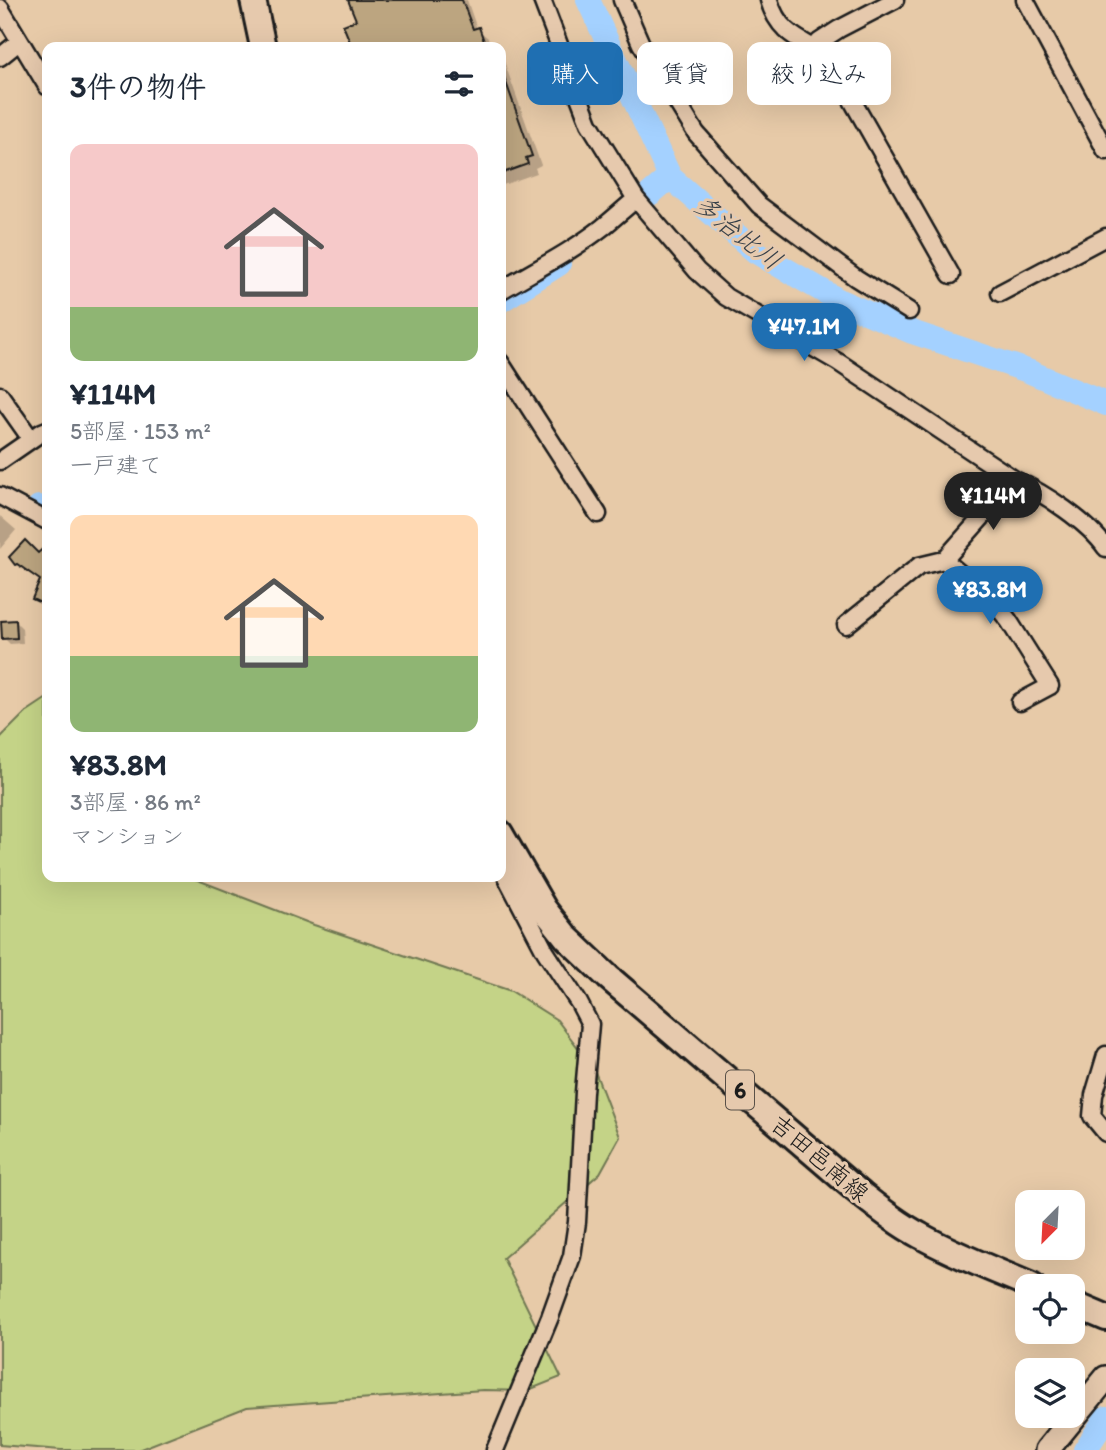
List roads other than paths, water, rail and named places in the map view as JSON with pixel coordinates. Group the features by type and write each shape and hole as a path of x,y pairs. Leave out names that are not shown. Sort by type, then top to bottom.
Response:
{"main road":[{"path":"253,0 262,42"},
{"name":"吉田邑南線","path":"506,843 544,909 567,938 608,977 841,1177 893,1219 920,1236 1015,1278"},
{"path":"1085,1309 1106,1318"},
{"path":"1046,1450 1106,1378"}],"street":[{"path":"542,0 589,123 636,199 697,271 726,297 838,362 1015,480 1031,487 1085,525 1106,548"},
{"path":"622,0 641,44 696,133 759,205 856,278 909,311"},
{"path":"769,0 785,31 804,42"},
{"path":"819,42 895,0"},
{"path":"1026,0 1106,151"},
{"path":"0,8 42,78"},
{"path":"0,57 20,41"},
{"path":"854,105 951,275"},
{"path":"506,288 578,245 636,199"},
{"path":"1000,293 1106,237"},
{"path":"506,371 598,514"},
{"path":"0,395 31,439"},
{"path":"0,461 42,433"},
{"path":"846,625 919,566 944,560 1015,480"},
{"path":"0,496 42,518"},
{"path":"944,560 994,602 1050,686 1020,702"},
{"path":"495,1450 572,1256 577,1222 590,1024 545,951 506,876"},
{"path":"1106,1055 1094,1095 1092,1116 1106,1133"}],"waterway":[{"name":"多治比川","path":"588,0 670,177 756,252 840,301 912,332 1028,371 1106,404"},
{"path":"650,194 670,177"},
{"path":"506,297 559,264"},
{"path":"1085,1450 1106,1418"}]}
